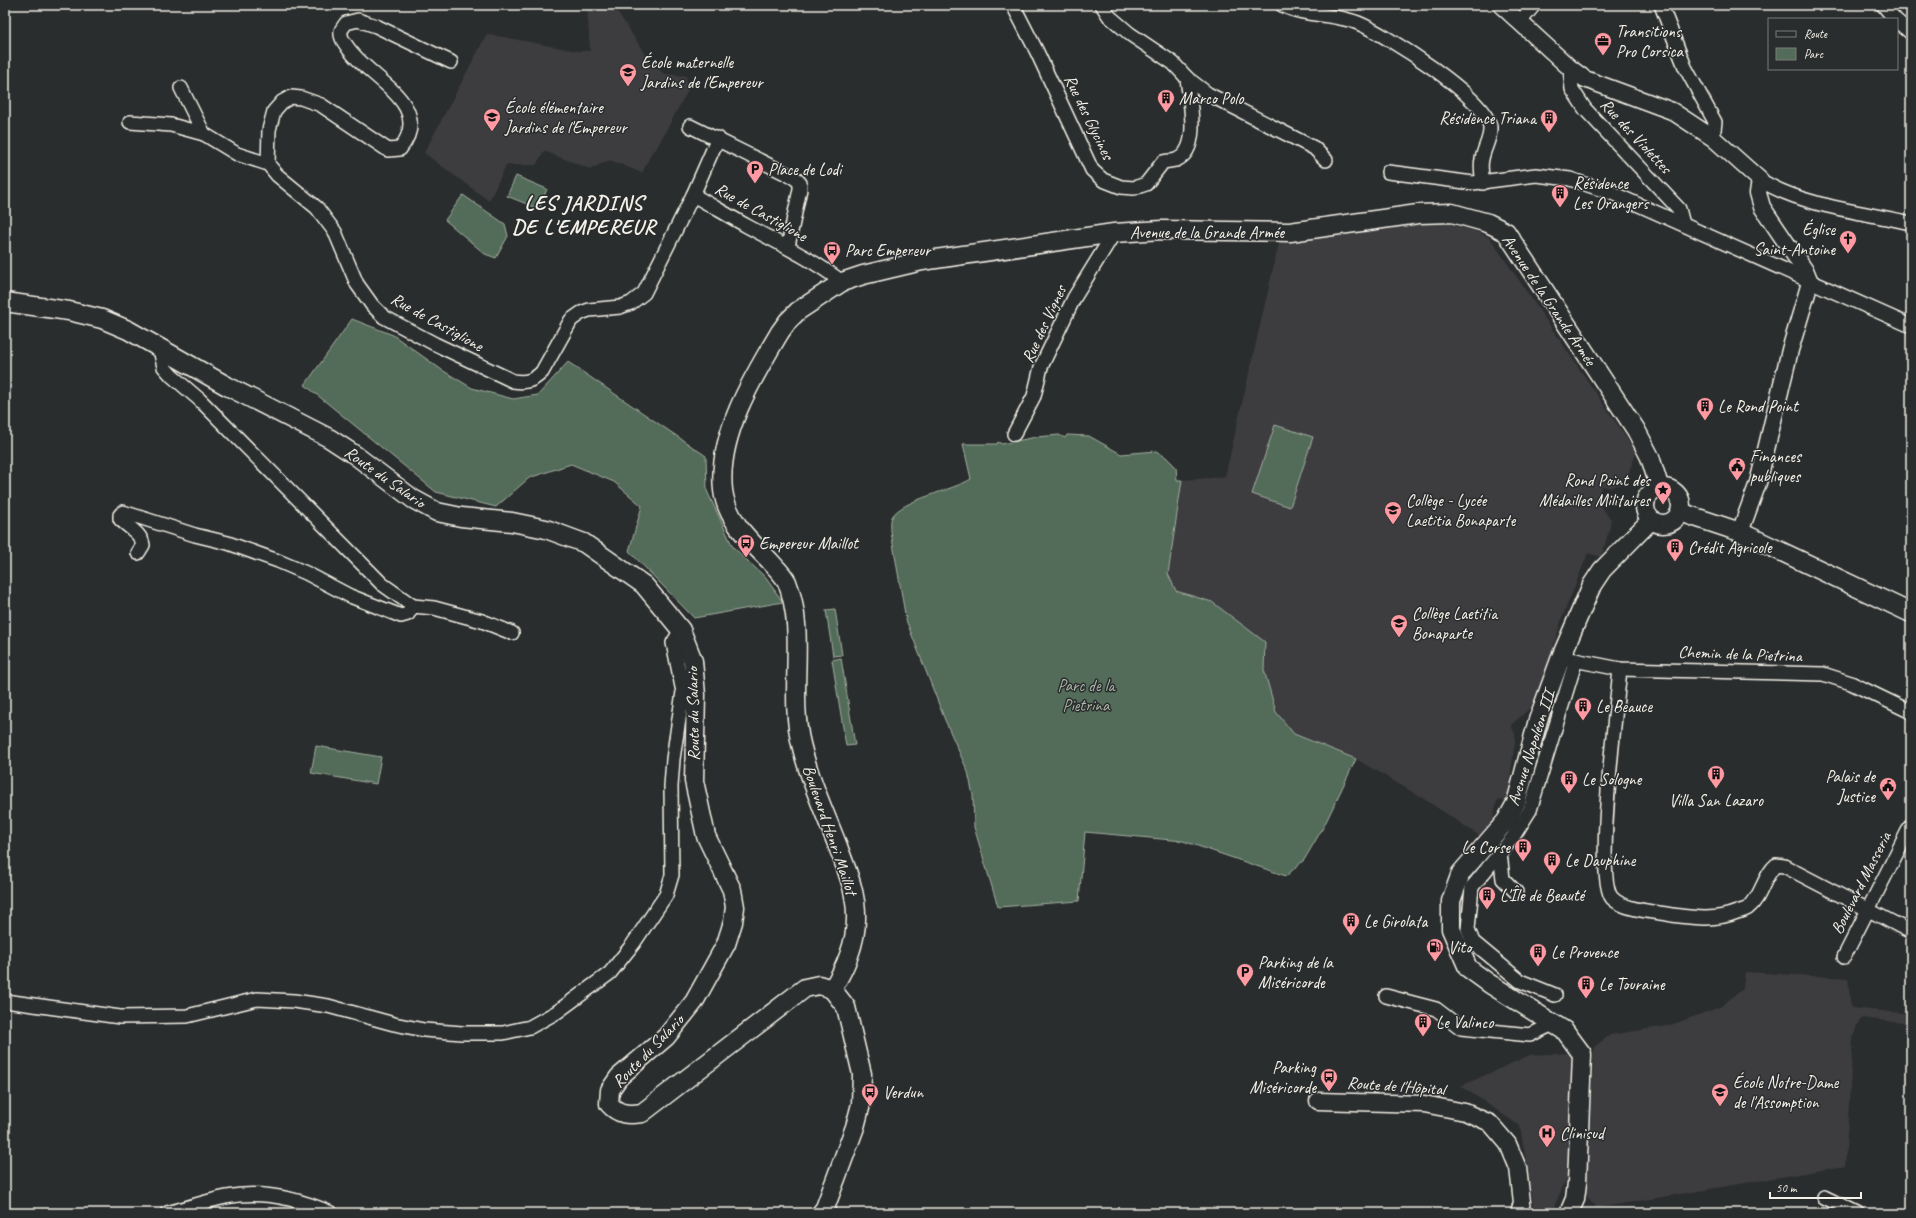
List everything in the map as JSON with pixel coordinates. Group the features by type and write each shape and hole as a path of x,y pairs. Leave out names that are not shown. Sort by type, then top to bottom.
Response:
{"main road":[{"name":"Avenue de la Grande Armée","path":"723,474 725,448 734,420 780,332 798,311 842,282 863,275 922,261 1114,233 1162,230 1290,232 1418,214 1452,213 1488,223 1506,232 1636,430 1650,457 1660,489"},
{"name":"Route du Salario","path":"5,302 69,311 102,319 128,330 227,386 330,438 413,499 437,512 461,517 512,522 546,529 584,543 644,585 680,630 693,661 696,695 694,781 706,836 732,890 735,907 733,922 726,944 694,1002 666,1037 619,1077 610,1090 609,1104 616,1111 628,1115 642,1113 805,988 819,986 832,989"},
{"name":"Boulevard Henri Maillot","path":"723,474 723,491 736,524 786,580 793,602 795,625 797,720 801,743 811,780 850,878 856,919 854,940 847,960 832,989"},
{"path":"1660,489 1666,489 1677,495 1680,500 1680,512 1678,517 1670,523 1660,524 1651,520 1645,510 1647,498 1650,494 1660,489"},
{"path":"1680,512 1740,532 1911,613"},
{"name":"Avenue Napoléon III","path":"1569,1213 1575,1200 1577,1183 1582,1054 1566,1031 1490,984 1468,968 1451,929 1451,901 1461,873 1506,821 1516,803 1538,720 1567,664 1592,585 1602,570 1651,520"},
{"path":"821,1213 825,1208 862,1104 862,1074 846,1007 832,989"}],"street":[{"name":"Rue des Glycines","path":"1013,5 1037,52 1092,170 1103,180 1121,187 1134,188 1146,184 1163,162 1177,159 1186,151 1193,135 1187,78"},
{"path":"1102,5 1109,16 1125,30 1173,63 1187,78 1208,94 1314,148 1326,160"},
{"path":"1282,5 1307,13 1336,17 1358,23 1408,50 1446,78 1482,110 1490,126 1488,144 1482,159 1483,183"},
{"path":"1501,5 1570,68 1585,78 1672,110 1713,138 1760,180 1775,189 1798,198 1911,223"},
{"path":"1520,22 1534,5"},
{"path":"1661,5 1685,67 1715,122 1713,138"},
{"path":"1883,5 1894,18"},
{"path":"130,122 171,125 204,134 237,154 268,164 269,130 274,112 282,102 291,97 301,98 321,105 388,150 400,149 408,139 411,127 410,113 400,98 350,52 342,39 341,30 346,23 358,20 376,26 451,62"},
{"path":"1898,22 1911,34"},
{"name":"Rue des Violettes","path":"1570,68 1572,89 1585,109 1679,209 1683,224"},
{"path":"181,88 204,134"},
{"path":"690,126 718,138 795,178 800,183 788,246"},
{"path":"693,195 718,138"},
{"name":"Rue de Castiglione","path":"268,164 277,176 317,208 335,232 357,284 372,305 384,317 502,377 513,381 524,382 535,378 542,372 571,320 581,313 589,310 620,307 631,303 644,293 693,195 748,226 788,246 827,270 842,282"},
{"path":"1388,172 1473,183 1483,183 1536,175 1570,179 1612,193 1911,326"},
{"path":"1740,532 1758,483 1790,350 1810,282 1797,258 1762,207 1758,192 1760,180"},
{"name":"Rue des Vignes","path":"1014,434 1034,396 1041,367 1074,298 1114,233"},
{"path":"160,349 164,366 172,376 200,400 382,584 413,606 434,608 482,621 512,633"},
{"path":"138,553 143,545 142,540 139,535 120,519 120,515 123,512 278,561 306,573 350,596 400,616 408,614 413,606"},
{"path":"5,1001 120,1017 187,1016 257,999 294,1001 328,1006 394,1024 424,1030 503,1034 530,1027 557,1012 610,973 633,944 666,895 672,875 671,786 673,759 683,692 673,643 680,630"},
{"path":"1555,995 1520,982 1473,942 1468,929 1472,887 1513,837 1530,810 1567,664"},
{"name":"Chemin de la Pietrina","path":"1567,664 1620,669 1823,674 1852,683 1911,712"},
{"path":"1620,669 1605,830 1605,875 1607,889 1612,898 1622,905 1647,911 1706,920 1728,916 1748,908 1756,899 1771,870 1776,865 1784,866 1911,932"},
{"name":"Boulevard Masseria","path":"1844,957 1911,825"},
{"path":"1500,853 1503,879 1516,892"},
{"path":"1386,996 1436,1009 1461,1028 1530,1035 1553,1024"},
{"name":"Route de l'Hôpital","path":"1318,1101 1424,1104 1465,1112 1490,1123 1508,1144 1518,1168 1522,1202 1520,1213"},
{"path":"167,1213 227,1197 250,1195 289,1198 331,1213"},
{"path":"1824,1197 1857,1213"}],"shaded area":[{"path":"587,5 613,5 652,65 665,74 686,76 688,90 655,151 653,150 642,173 610,160 590,169 544,151 536,165 506,165 489,201 424,153 487,34 577,51 590,51"},
{"name":"Collège - Lycée Laetitia Bonaparte","path":"1425,221 1450,224 1476,231 1490,238 1636,452 1628,475 1622,484 1610,488 1602,486 1596,501 1611,519 1601,557 1588,553 1562,618 1544,677 1530,708 1511,725 1515,734 1515,741 1507,801 1497,800 1493,819 1480,836 1421,797 1356,759 1294,734 1276,712 1271,702 1264,670 1265,642 1212,602 1176,591 1168,574 1182,480 1225,477 1279,243 1406,222"},
{"name":"École Notre-Dame de l'Assomption","path":"1745,972 1848,978 1851,1008 1911,1014 1911,1024 1862,1018 1857,1025 1853,1039 1845,1166 1597,1208 1586,1195 1594,1047 1610,1035 1668,1026 1720,1007 1743,989"},
{"name":"Clinisud","path":"1571,1053 1570,1170 1554,1207 1535,1213 1520,1126 1461,1086 1530,1055"}],"green space":[{"path":"516,176 547,189 539,209 507,196"},
{"path":"463,195 505,224 508,236 496,258 485,254 445,220"},
{"path":"352,319 393,335 442,370 472,388 513,399 538,395 568,362 706,456 707,491 733,547 765,577 783,602 694,618 629,551 642,506 614,482 571,464 529,478 496,507 436,492 305,385"},
{"path":"1275,425 1313,437 1290,507 1252,494"},
{"name":"Parc de la Pietrina","path":"1059,435 1065,438 1067,435 1089,436 1121,454 1156,451 1166,457 1176,467 1177,480 1182,480 1168,574 1176,591 1212,602 1265,642 1264,670 1276,712 1294,734 1356,759 1324,826 1304,860 1286,876 1183,841 1085,832 1079,901 998,907 974,827 973,795 968,772 945,720 906,620 891,532 891,520 897,511 906,505 971,479 963,444 997,444 998,442 1002,444 1036,437"},
{"path":"835,609 842,655 833,656 826,610"},
{"path":"841,658 855,745 846,746 832,660"},
{"path":"316,746 381,757 376,784 311,773"}],"place":[{"name":"Transitions Pro Corsica","path":"1603,56"},
{"name":"École maternelle Jardins de l'Empereur","path":"628,87"},
{"name":"Marco Polo","path":"1166,113"},
{"name":"École élémentaire Jardins de l'Empereur","path":"492,132"},
{"name":"Résidence Triana","path":"1549,133"},
{"name":"Place de Lodi","path":"755,184"},
{"name":"Résidence Les Orangers","path":"1560,208"},
{"name":"Église Saint-Antoine","path":"1848,254"},
{"name":"Parc Empereur","path":"832,265"},
{"name":"Le Rond Point","path":"1705,421"},
{"name":"Finances publiques","path":"1737,481"},
{"name":"Rond Point des Médailles Militaires","path":"1663,505"},
{"name":"Collège - Lycée Laetitia Bonaparte","path":"1393,525"},
{"name":"Empereur Maillot","path":"746,558"},
{"name":"Crédit Agricole","path":"1675,562"},
{"name":"Collège Laetitia Bonaparte","path":"1399,638"},
{"name":"Le Beauce","path":"1583,721"},
{"name":"Villa San Lazaro","path":"1716,789"},
{"name":"Le Sologne","path":"1569,794"},
{"name":"Palais de Justice","path":"1888,801"},
{"name":"Le Corse","path":"1523,862"},
{"name":"Le Dauphine","path":"1552,875"},
{"name":"L'Île de Beauté","path":"1487,910"},
{"name":"Le Girolata","path":"1351,936"},
{"name":"Vito","path":"1435,962"},
{"name":"Le Provence","path":"1538,967"},
{"name":"Parking de la Miséricorde","path":"1245,987"},
{"name":"Le Touraine","path":"1586,999"},
{"name":"Le Valinco","path":"1423,1037"},
{"name":"Parking Miséricorde","path":"1329,1092"},
{"name":"Verdun","path":"870,1107"},
{"name":"École Notre-Dame de l'Assomption","path":"1720,1107"},
{"name":"Clinisud","path":"1547,1148"}],"district":[{"name":"LES JARDINS DE L'EMPEREUR","path":"584,215"}]}
